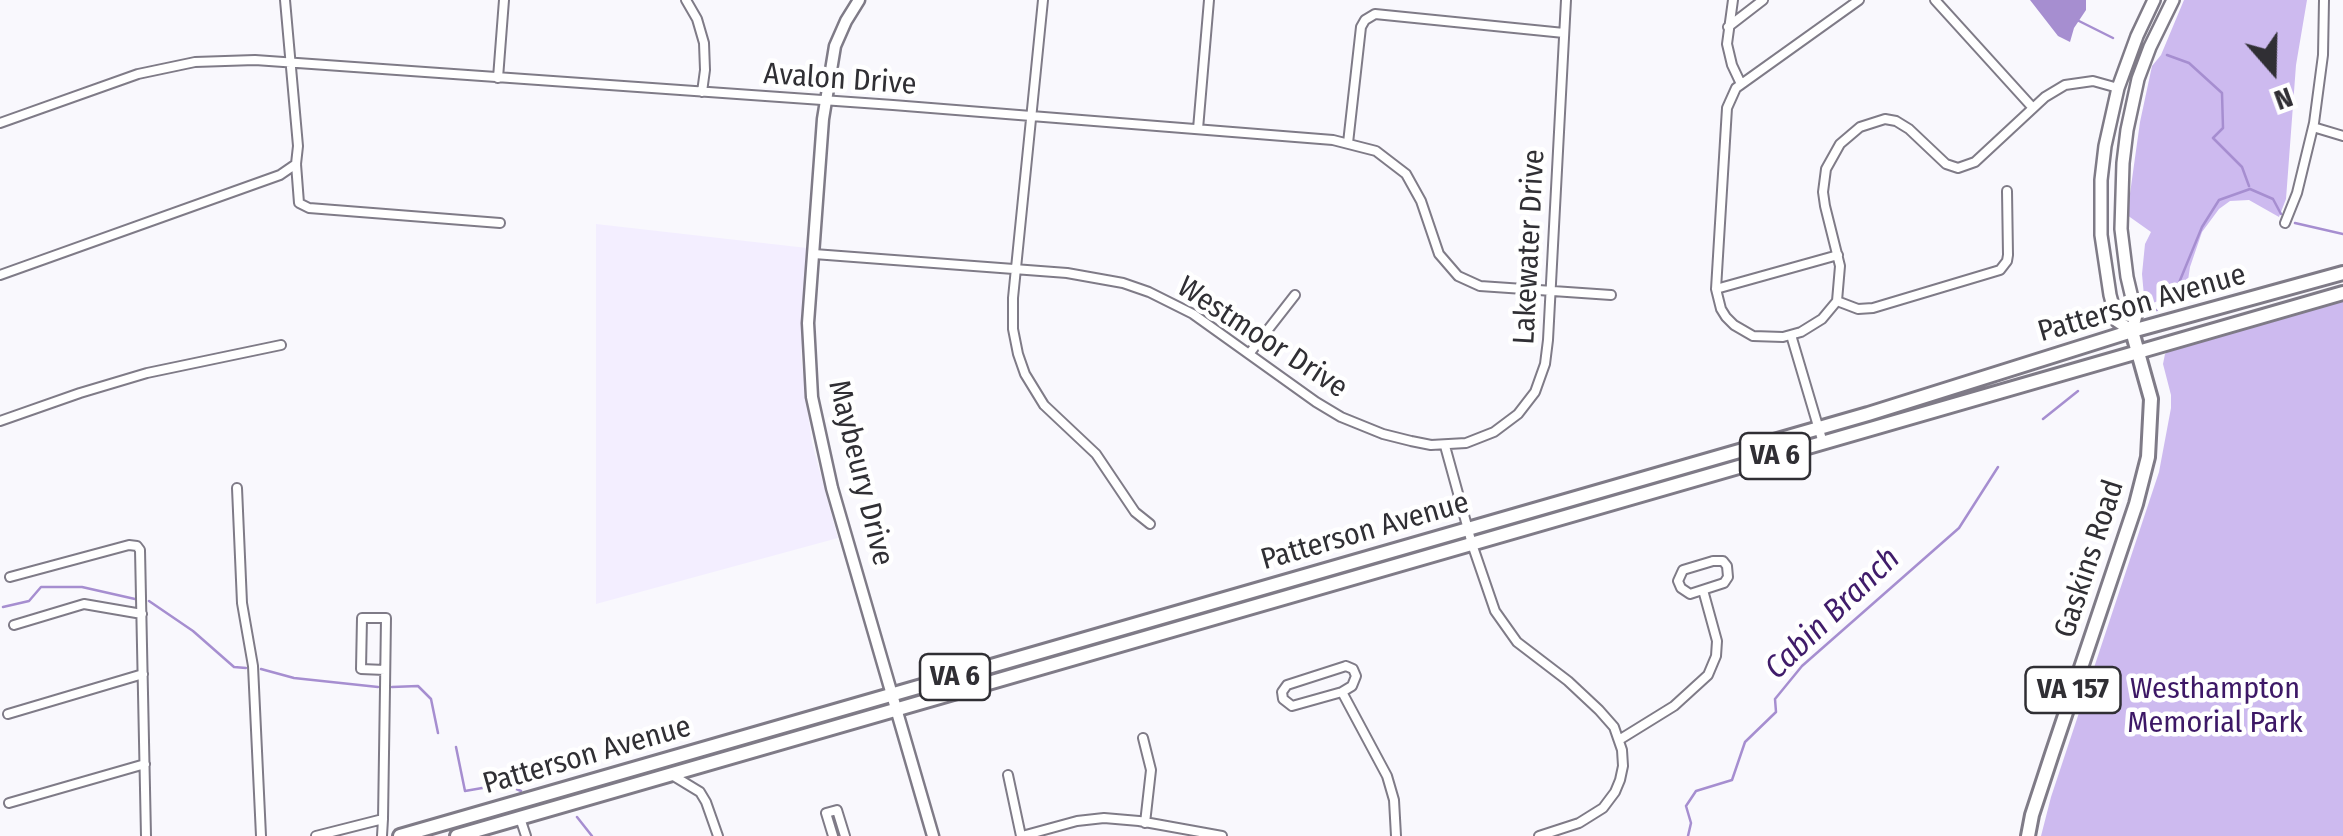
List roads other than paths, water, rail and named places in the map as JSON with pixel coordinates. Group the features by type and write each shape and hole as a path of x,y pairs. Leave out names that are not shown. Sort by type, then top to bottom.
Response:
{"main road":[{"path":"2154,0 2118,88 2102,163 2103,260 2117,321 2132,331 2136,315 2121,229 2125,146 2138,79 2172,0"},
{"name":"Patterson Avenue","path":"400,836 1818,428 2132,331 2343,273"},
{"name":"Patterson Avenue","path":"457,836 2343,293"},
{"name":"VA 157","path":"2132,331 2138,352"},
{"name":"Gaskins Road","path":"2028,836 2144,472 2152,412 2138,352"}],"street":[{"path":"285,0 300,203 309,208 500,223"},
{"path":"498,78 504,0"},
{"path":"686,0 704,42 702,92"},
{"name":"Maybeury Drive","path":"859,0 835,46 826,101 808,346 812,398 832,488 933,836"},
{"path":"1042,0 1013,298 1014,330 1034,391 1054,417 1096,454 1135,512 1150,524"},
{"path":"1198,129 1209,0"},
{"name":"Lakewater Drive","path":"1445,446 1494,432 1518,414 1535,392 1545,364 1566,0"},
{"path":"1732,0 1727,44 1742,84"},
{"path":"1728,27 1763,0"},
{"path":"1859,0 1736,88 1727,108 1716,289 1726,317 1743,331 1764,337 1791,335 1822,319 1836,300 1840,276 1825,206 1826,168 1840,144 1860,128 1885,120 1896,121 1909,128 1946,164 1958,168 1975,162 2033,108 2065,85 2092,81 2118,88"},
{"path":"1935,0 2033,108"},
{"path":"2285,222 2297,193 2313,127 2322,75 2324,0"},
{"path":"1348,143 1361,28 1375,14 1564,33"},
{"name":"Avalon Drive","path":"0,123 124,79 174,65 224,60 289,61 1348,143 1376,151 1406,174 1421,201 1439,254 1458,276 1480,286 1611,295"},
{"path":"2313,127 2343,136"},
{"path":"0,275 280,175 296,164"},
{"path":"1836,300 1866,310 2000,270 2008,255 2007,191"},
{"name":"Westmoor Drive","path":"814,254 1094,276 1136,287 1193,314 1341,417 1383,434 1445,446"},
{"path":"1716,289 1838,255"},
{"path":"1249,354 1295,294"},
{"path":"1791,335 1823,443"},
{"path":"0,421 147,373 281,345"},
{"path":"1445,446 1495,610 1516,642 1582,693 1614,726 1619,740 1623,766 1620,780 1604,808 1579,823 1546,835"},
{"path":"237,488 242,603 254,666 261,836"},
{"path":"10,576 134,545 140,550 146,836"},
{"path":"1713,561 1726,563 1729,571 1724,583 1703,590 1690,594 1684,591 1679,584 1681,572 1713,561"},
{"path":"1619,740 1657,718 1708,674 1716,656 1717,640 1703,590"},
{"path":"14,624 84,604 142,614"},
{"path":"382,836 386,618 362,618 361,670 385,670"},
{"path":"1346,666 1353,669 1356,680 1342,692 1292,706 1282,696 1287,685 1346,666"},
{"path":"8,714 144,674"},
{"path":"1342,692 1387,776 1394,800 1396,836"},
{"path":"1143,738 1151,770 1144,823"},
{"path":"9,803 145,764"},
{"path":"671,774 700,792 718,836"},
{"path":"1008,775 1021,836 1095,818 1222,836"},
{"path":"833,836 826,813 837,810 845,836"},
{"path":"520,818 526,836"},
{"path":"316,836 383,820"}],"waterway":[{"path":"2077,20 2113,38"},
{"path":"2167,55 2189,63 2222,93 2223,128 2213,138 2242,167 2249,186"},
{"name":"Cabin Branch","path":"2157,310 2176,290 2202,227 2219,200 2250,189 2273,199 2281,214"},
{"name":"Cabin Branch","path":"2295,223 2343,234"},
{"name":"Cabin Branch","path":"2043,419 2078,391"},
{"name":"Cabin Branch","path":"1688,836 1691,823 1686,806 1696,791 1732,780 1745,742 1776,712 1775,699 1802,666 1959,528 1998,467"},
{"name":"Cabin Branch","path":"3,607 29,601 41,587 82,587 135,599"},
{"name":"Cabin Branch","path":"149,601 193,631 234,667 246,668"},
{"name":"Cabin Branch","path":"261,669 294,678 378,687"},
{"name":"Cabin Branch","path":"392,687 418,686 431,699 438,733"},
{"name":"Cabin Branch","path":"456,747 465,791 505,784 521,791"},
{"name":"Cabin Branch","path":"577,817 592,836"}],"park label":[{"name":"Westhampton Memorial Park","path":"2215,707"}]}
